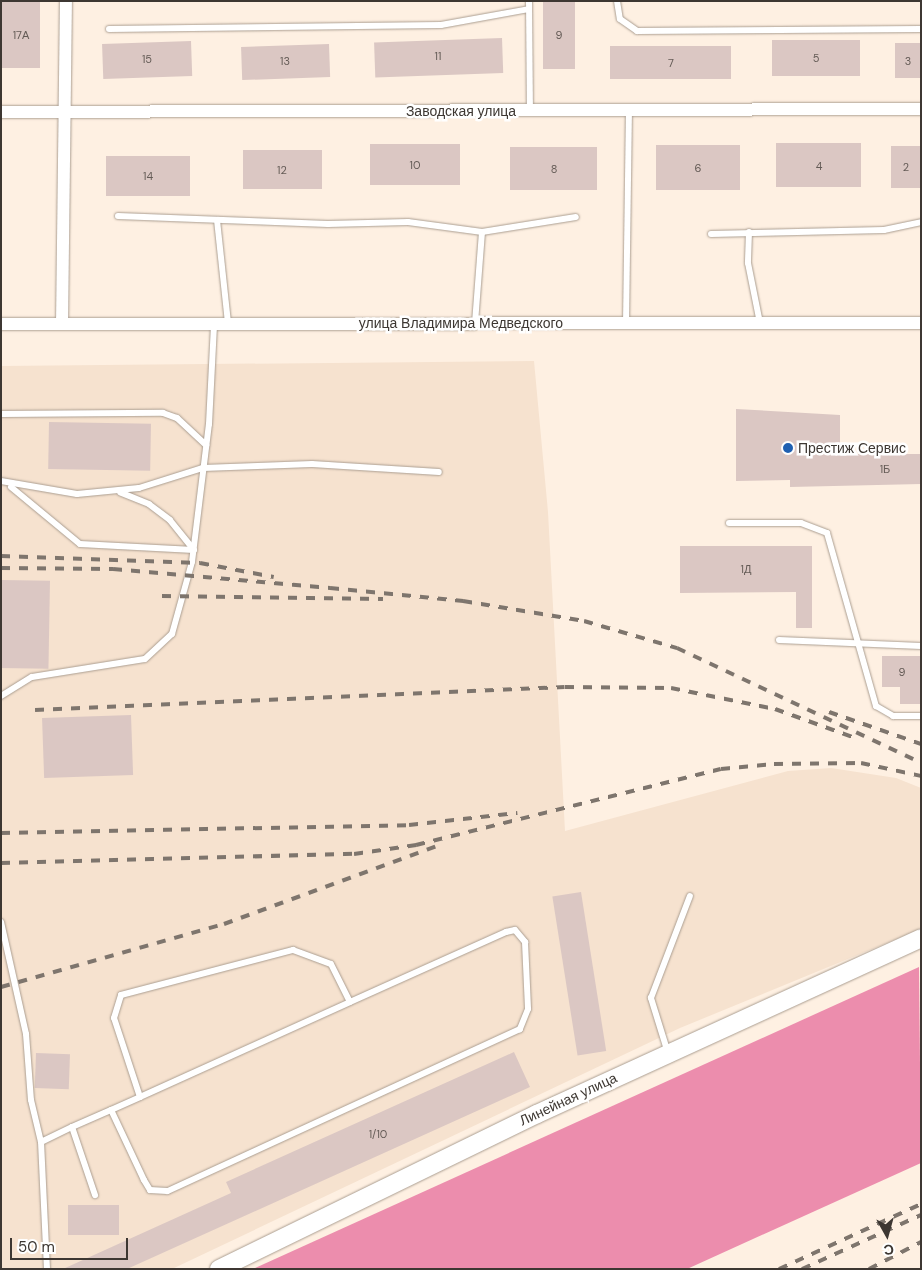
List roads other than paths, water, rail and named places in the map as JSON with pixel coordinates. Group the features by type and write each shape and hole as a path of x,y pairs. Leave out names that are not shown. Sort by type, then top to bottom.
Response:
{"street":[{"path":"62,324 66,1"},
{"name":"Заводская улица","path":"1,112 629,111 921,108"},
{"name":"улица Владимира Медведского","path":"1,324 921,323"},
{"name":"Линейная улица","path":"219,1269 668,1052 921,938"}],"lane":[{"path":"617,1 620,19 637,31 921,28"},
{"path":"109,30 441,25 529,5 530,111"},
{"path":"626,323 629,111"},
{"path":"118,216 217,220 408,222 482,232 576,217"},
{"path":"217,220 228,323"},
{"path":"710,234 884,230 921,222"},
{"path":"475,323 482,232"},
{"path":"749,232 748,263 760,323"},
{"path":"1,696 32,678 126,665 160,648 180,618 194,550 206,445 214,324"},
{"path":"1,414 162,413 177,418 206,445"},
{"path":"10,486 77,494 119,492 203,468 312,464 438,472"},
{"path":"1,481 10,486 80,544 194,550"},
{"path":"119,492 156,509 194,550"},
{"path":"729,523 801,523 827,533 876,706 893,716 921,716"},
{"path":"779,640 921,646"},
{"path":"668,1052 651,998 690,896"},
{"path":"1,922 26,1034 31,1100 41,1142 48,1269"},
{"path":"41,1142 506,932 515,930 525,942 528,1009 520,1030 167,1191 150,1190 112,1110"},
{"path":"140,1097 114,1018 121,995 294,950 314,954 331,964 350,1002"},
{"path":"72,1128 95,1195"}],"railway":[{"path":"1,556 200,563 274,577"},
{"path":"1,568 113,569 330,588 463,601 584,621 677,648 921,763"},
{"path":"162,596 383,599"},
{"path":"35,710 565,687 671,688 775,709 858,739"},
{"path":"829,712 921,744"},
{"path":"1,863 354,854 416,845 721,769 774,764 861,763 921,776"},
{"path":"1,833 409,825 517,813"},
{"path":"1,987 224,924 440,845"},
{"path":"779,1269 921,1204"},
{"path":"802,1269 921,1215"},
{"path":"869,1269 921,1242"}],"place":[{"name":"Престиж Сервис","path":"788,448"}]}
